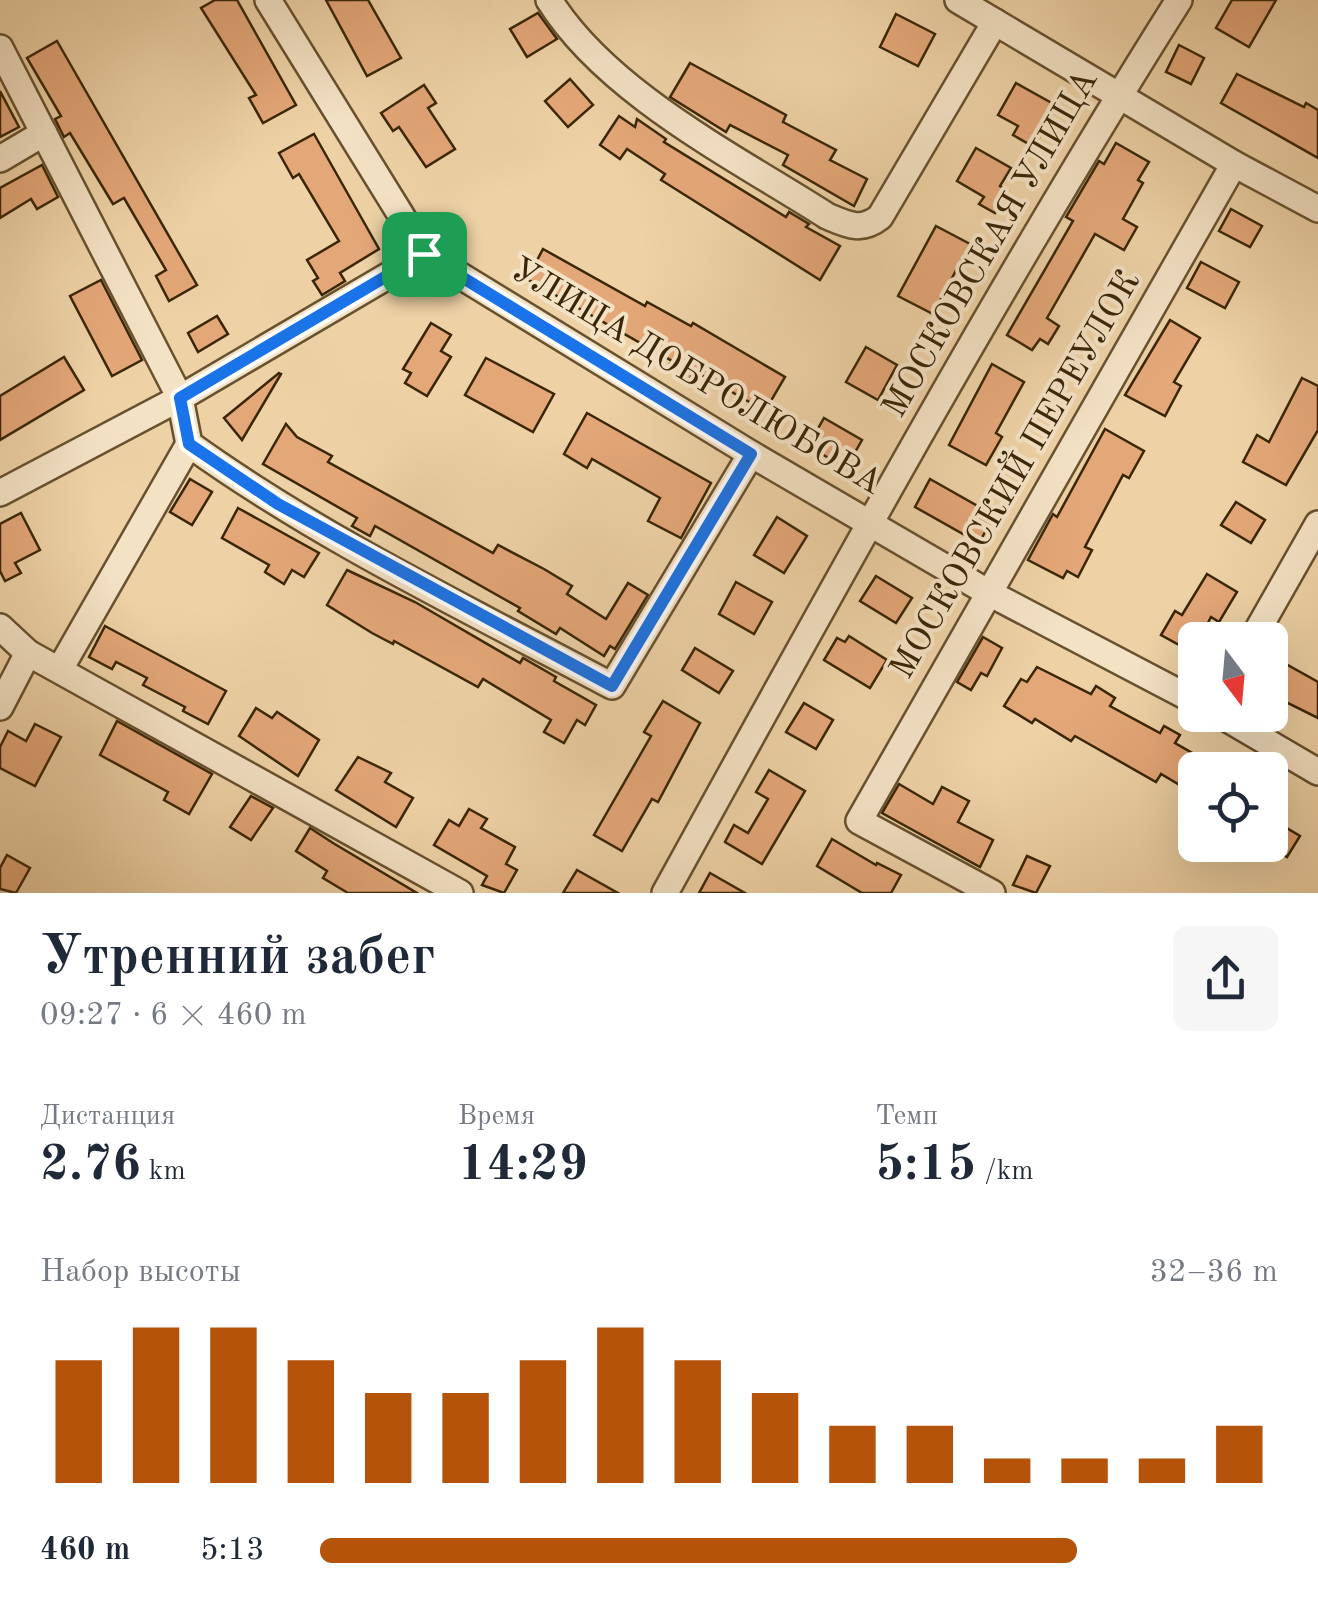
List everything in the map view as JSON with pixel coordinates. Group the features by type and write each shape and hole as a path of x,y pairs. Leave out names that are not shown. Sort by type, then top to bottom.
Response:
{"street":[{"name":"УЛИЦА ДОБРОЛЮБОВА","path":"268,0 424,254 751,454 989,593 1178,692"},
{"path":"549,0 571,36 631,89 827,216 855,228 869,226 880,217 995,22"},
{"path":"958,0 1116,96 1318,209"},
{"name":"МОСКОВСКАЯ УЛИЦА","path":"664,893 870,522 1116,96 1179,0"},
{"path":"0,48 180,398 189,444 60,669"},
{"path":"0,160 44,132"},
{"name":"МОСКОВСКИЙ ПЕРЕУЛОК","path":"992,893 859,821 1234,164"},
{"path":"0,492 180,398 424,254"},
{"path":"189,444 278,504 612,686 751,454"},
{"path":"1262,622 1318,524"},
{"path":"0,627 28,653 460,893"},
{"path":"0,707 28,653"},
{"path":"1250,732 1318,772"}],"building":[{"path":"215,0 237,0 296,105 263,123 249,98 256,95 201,8"},
{"path":"326,0 368,0 401,58 367,76"},
{"path":"1232,0 1276,0 1249,47 1216,28"},
{"path":"538,13 557,39 527,57 510,29"},
{"path":"896,14 935,34 918,66 880,47"},
{"path":"57,41 197,285 169,301 156,276 166,270 124,198 113,204 70,133 64,137 55,119 61,116 27,58"},
{"path":"1179,45 1204,58 1191,84 1166,72"},
{"path":"690,63 786,115 783,122 836,150 830,160 867,179 854,206 783,165 788,155 730,125 726,132 670,97"},
{"path":"1237,74 1318,110 1318,158 1221,103"},
{"path":"570,79 593,105 568,127 545,101"},
{"path":"1016,83 1057,106 1034,147 1013,135 1018,126 998,115"},
{"path":"424,85 436,103 428,108 455,149 426,167 399,127 393,131 381,113"},
{"path":"0,91 19,127 0,137"},
{"path":"619,116 635,127 637,119 666,139 664,142 786,217 789,212 809,224 806,227 840,246 820,280 661,180 665,174 627,149 620,159 600,145"},
{"path":"314,134 379,249 340,273 345,281 322,295 313,281 318,278 307,260 339,241 299,174 293,178 279,153"},
{"path":"1116,143 1149,162 1138,180 1143,183 1123,219 1137,227 1124,250 1095,234 1047,318 1059,326 1048,344 1040,339 1032,350 1007,335 1073,221 1066,217 1099,161 1104,164"},
{"path":"976,148 1011,168 1000,186 1008,191 995,213 979,204 984,197 957,181"},
{"path":"42,165 58,197 37,209 31,199 0,218 0,188"},
{"path":"1231,209 1262,226 1250,247 1219,231"},
{"path":"936,226 970,244 933,314 898,296"},
{"path":"543,249 645,306 647,302 691,326 693,323 785,377 765,411 695,371 689,380 667,368 672,361 527,279"},
{"path":"1201,262 1239,282 1225,308 1187,288"},
{"path":"101,280 142,360 112,376 70,296"},
{"path":"217,316 228,334 198,352 188,333"},
{"path":"1170,320 1200,338 1174,382 1181,386 1165,416 1125,395"},
{"path":"431,323 451,335 441,351 451,357 427,396 405,383 411,373 403,369"},
{"path":"866,347 897,365 878,400 846,382"},
{"path":"64,357 84,390 0,440 0,396"},
{"path":"486,358 554,394 533,432 465,395"},
{"path":"992,364 1024,382 996,433 1002,437 986,465 949,445"},
{"path":"281,374 242,440 224,418"},
{"path":"1302,378 1318,386 1318,430 1286,485 1243,462 1257,435 1269,442"},
{"path":"587,413 711,483 681,538 648,521 660,498 592,459 587,468 564,454"},
{"path":"824,418 862,440 846,468 808,446"},
{"path":"286,424 297,437 332,456 328,462 493,553 498,545 544,569 572,586 567,594 606,619 628,583 648,595 615,649 610,646 604,656 560,628 556,634 518,611 520,608 375,526 370,536 352,526 357,518 263,464"},
{"path":"1105,429 1144,451 1129,478 1123,475 1085,547 1092,550 1078,577 1067,571 1063,578 1028,560 1053,514 1057,517"},
{"path":"190,479 212,492 192,525 170,512"},
{"path":"930,479 983,509 979,517 990,523 979,543 915,507"},
{"path":"1236,502 1265,520 1251,543 1221,525"},
{"path":"238,508 319,553 304,577 292,570 284,584 265,572 269,565 222,538"},
{"path":"21,513 40,550 15,563 21,573 5,581 0,571 0,524"},
{"path":"777,517 807,536 784,573 754,555"},
{"path":"347,570 415,602 520,663 523,658 556,677 554,681 596,705 585,725 577,720 564,743 544,732 551,720 483,679 478,687 372,633 327,605"},
{"path":"1207,574 1237,592 1219,622 1211,617 1208,622 1178,622 1178,644 1161,635 1175,611 1182,615"},
{"path":"876,576 912,598 896,623 860,601"},
{"path":"736,582 772,602 754,634 719,614"},
{"path":"105,626 226,691 208,724 143,685 147,678 116,662 112,669 89,657"},
{"path":"849,636 887,660 870,688 824,660 837,638 845,642"},
{"path":"983,637 1002,648 987,676 981,673 971,690 957,682"},
{"path":"695,648 733,671 719,693 682,670"},
{"path":"1288,665 1318,682 1318,718 1288,703"},
{"path":"1037,667 1091,694 1096,686 1115,698 1110,706 1160,733 1164,726 1180,735 1175,743 1191,752 1178,752 1178,784 1161,774 1156,782 1075,736 1071,741 1004,706 1021,679 1027,682"},
{"path":"663,701 700,723 658,802 652,799 622,851 594,835 651,736 644,732"},
{"path":"804,703 833,720 816,749 786,732"},
{"path":"256,708 272,718 277,712 319,740 298,776 239,736"},
{"path":"117,721 212,774 189,814 164,800 168,792 100,755"},
{"path":"35,724 61,737 35,786 0,768 0,747 8,731 26,741"},
{"path":"358,757 391,773 385,782 413,798 396,827 336,790"},
{"path":"769,770 805,791 762,864 725,842 734,825 748,833 768,799 756,792"},
{"path":"899,784 933,804 942,787 969,801 958,822 993,840 980,867 882,813"},
{"path":"251,796 273,808 251,840 230,827"},
{"path":"469,809 487,819 481,828 515,847 506,864 517,870 504,893 482,885 487,876 434,845 449,820 459,826"},
{"path":"310,828 417,893 348,893 323,878 327,871 296,851"},
{"path":"1288,829 1300,836 1288,855"},
{"path":"832,839 901,875 891,893 862,893 817,866"},
{"path":"7,855 30,868 16,893 0,889 0,868"},
{"path":"1027,856 1050,866 1036,893 1013,885"},
{"path":"577,870 618,893 563,893"},
{"path":"710,873 745,893 699,893"}],"route":[{"path":"424,254 751,454 612,686 278,504 189,444 180,398 424,254"}]}
